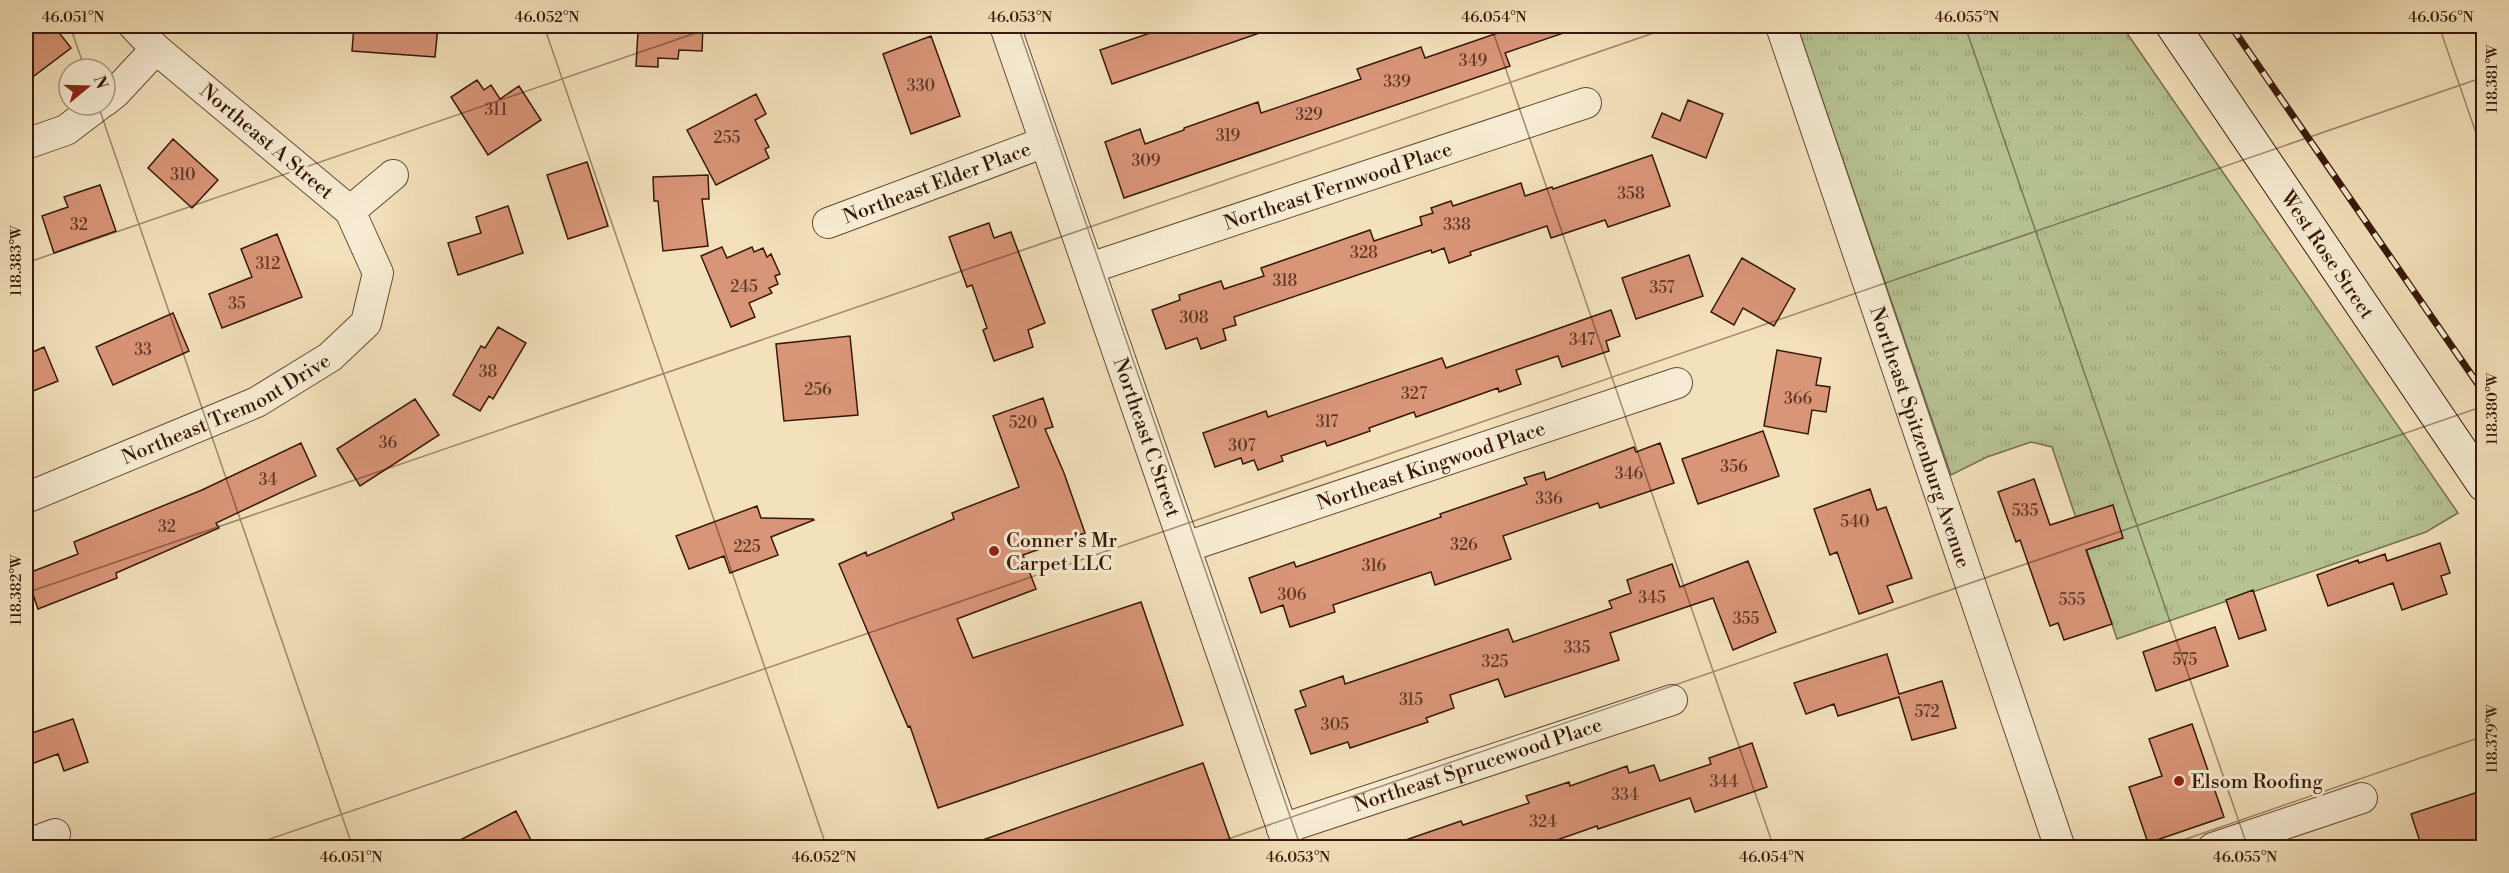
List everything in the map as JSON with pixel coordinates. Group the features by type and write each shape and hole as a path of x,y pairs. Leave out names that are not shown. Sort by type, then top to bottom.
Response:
{"main road":[{"name":"West Rose Street","path":"2173,26 2484,485"}],"street":[{"name":"Northeast A Street","path":"134,26 156,50 350,211 378,273"},
{"name":"Northeast C Street","path":"1005,26 1286,838"},
{"name":"Northeast Spitzenburg Avenue","path":"1781,26 2060,848"},
{"path":"117,91 156,50"},
{"name":"Northeast Fernwood Place","path":"1090,268 1586,103"},
{"path":"26,144 66,130 83,117"},
{"name":"Northeast Elder Place","path":"828,223 1046,142"},
{"path":"350,211 393,174"},
{"name":"Northeast Tremont Drive","path":"26,498 257,402 330,357 366,323 378,273"},
{"name":"Northeast Kingwood Place","path":"1186,547 1677,383"},
{"name":"Northeast Sprucewood Place","path":"1286,838 1672,700"},
{"path":"2213,848 2362,798"},
{"path":"26,845 55,834"}],"green space":[{"path":"1797,26 2122,26 2458,513 2426,532 2117,639 2052,447 2031,442 1987,457 1951,475"}],"building":[{"path":"26,26 54,26 71,48 26,82"},
{"path":"354,26 438,26 435,57 352,51"},
{"path":"659,26 703,26 702,51 679,50 678,59 658,58 658,67 636,66 638,31 659,32"},
{"path":"1171,26 1270,26 1271,29 1112,84 1100,50"},
{"path":"1518,26 1574,26 1575,29 1505,53 1510,66 1124,198 1105,142 1140,129 1145,144 1258,102 1261,113 1361,79 1357,69 1421,47 1425,58"},
{"path":"931,36 960,116 911,134 883,54"},
{"path":"477,80 484,90 491,85 500,99 519,86 541,120 488,155 451,97"},
{"path":"756,94 766,114 755,120 769,147 765,149 769,158 716,185 687,130"},
{"path":"1688,100 1723,114 1706,158 1652,137 1662,113 1680,121"},
{"path":"173,139 218,180 192,208 148,168"},
{"path":"1652,155 1670,206 1608,227 1605,220 1551,238 1547,226 1470,252 1471,255 1449,263 1444,248 1432,253 1431,250 1234,317 1236,325 1223,329 1226,340 1201,349 1197,338 1166,349 1152,310 1180,300 1179,295 1221,281 1224,289 1264,276 1261,268 1370,230 1374,241 1422,225 1420,217 1433,213 1431,208 1451,201 1453,206 1521,183 1525,196 1552,187 1553,189"},
{"path":"587,162 608,226 568,239 547,175"},
{"path":"708,175 709,199 702,199 708,246 663,251 658,201 654,201 653,177"},
{"path":"100,185 116,231 54,253 42,216 68,207 64,197"},
{"path":"508,206 523,253 458,275 448,243 481,233 476,217"},
{"path":"989,223 994,238 1011,232 1045,323 1028,330 1033,347 994,361 983,330 987,328 972,285 967,287 949,237"},
{"path":"277,234 302,297 222,328 209,294 252,277 241,249"},
{"path":"722,247 727,258 752,247 754,252 763,248 767,257 771,254 780,274 775,276 778,284 769,288 772,293 749,303 755,317 731,327 701,256"},
{"path":"1689,255 1703,296 1636,319 1622,278"},
{"path":"1742,258 1795,289 1774,326 1743,308 1734,325 1711,312"},
{"path":"1611,310 1620,336 1606,341 1609,351 1562,367 1558,356 1516,370 1521,384 1499,392 1498,388 1416,417 1414,412 1327,446 1325,441 1281,456 1283,461 1258,470 1254,460 1243,464 1241,458 1215,467 1203,433 1266,411 1268,417 1442,358 1446,368"},
{"path":"173,313 189,351 113,385 96,347"},
{"path":"498,327 526,343 493,399 489,396 480,411 453,395 481,346 485,348"},
{"path":"850,336 858,415 784,421 776,344"},
{"path":"44,347 58,381 26,394 26,355"},
{"path":"1777,350 1821,358 1816,385 1830,387 1826,412 1812,410 1808,434 1764,426"},
{"path":"1043,398 1053,427 1045,429 1064,473 1085,533 1023,555 1036,589 957,619 973,658 1141,602 1183,725 938,808 910,726 908,727 839,564 866,552 867,556 954,519 952,513 1019,487 993,416"},
{"path":"415,399 439,435 360,486 337,449"},
{"path":"1763,431 1779,476 1698,504 1682,459"},
{"path":"301,443 316,476 216,523 219,528 116,573 117,578 38,609 26,574 78,554 74,542 202,490"},
{"path":"1660,443 1674,483 1600,508 1598,503 1503,536 1511,559 1435,585 1431,572 1333,605 1335,612 1290,627 1283,605 1261,613 1249,578 1294,562 1296,567 1441,517 1440,514 1527,484 1524,478 1544,472 1546,480 1634,447 1636,452"},
{"path":"2034,479 2050,525 2113,505 2123,538 2086,550 2112,624 2064,640 2058,623 2050,626 2020,540 2016,542 1998,492"},
{"path":"1870,489 1877,510 1886,507 1912,578 1887,586 1893,602 1859,614 1837,552 1830,555 1814,509"},
{"path":"757,506 761,518 814,520 771,537 778,555 730,573 724,556 689,569 676,536"},
{"path":"2440,543 2450,573 2441,576 2447,594 2402,610 2393,583 2328,606 2317,575 2358,560 2359,563 2385,554 2387,561"},
{"path":"1748,561 1776,632 1733,650 1713,598 1610,633 1619,660 1505,697 1498,679 1450,695 1454,708 1426,718 1428,722 1350,748 1348,742 1311,754 1295,710 1306,706 1300,691 1343,676 1345,684 1508,629 1513,642 1612,608 1609,601 1631,593 1627,580 1672,564 1680,587"},
{"path":"2253,590 2266,630 2239,639 2226,600"},
{"path":"2215,627 2228,666 2156,691 2143,652"},
{"path":"1887,654 1899,694 1942,681 1956,728 1912,740 1899,697 1838,716 1834,704 1806,714 1794,683"},
{"path":"73,719 88,762 64,771 58,754 26,766 26,735"},
{"name":"Elsom Roofing","path":"2192,724 2224,817 2148,843 2129,787 2162,776 2149,739"},
{"path":"1752,743 1767,787 1695,812 1690,798 1534,848 1395,848 1394,844 1461,821 1463,825 1529,803 1526,796 1569,782 1570,786 1627,766 1629,773 1654,765 1660,781 1711,764 1709,758"},
{"path":"1203,763 1233,848 971,848 971,844"},
{"path":"2484,790 2484,848 2422,848 2411,814"},
{"path":"516,811 535,848 445,848"}],"railway":[{"path":"2231,26 2484,393"}],"place":[{"name":"Conner's Mr Carpet LLC","path":"994,551"},
{"name":"Elsom Roofing","path":"2179,781"}]}
